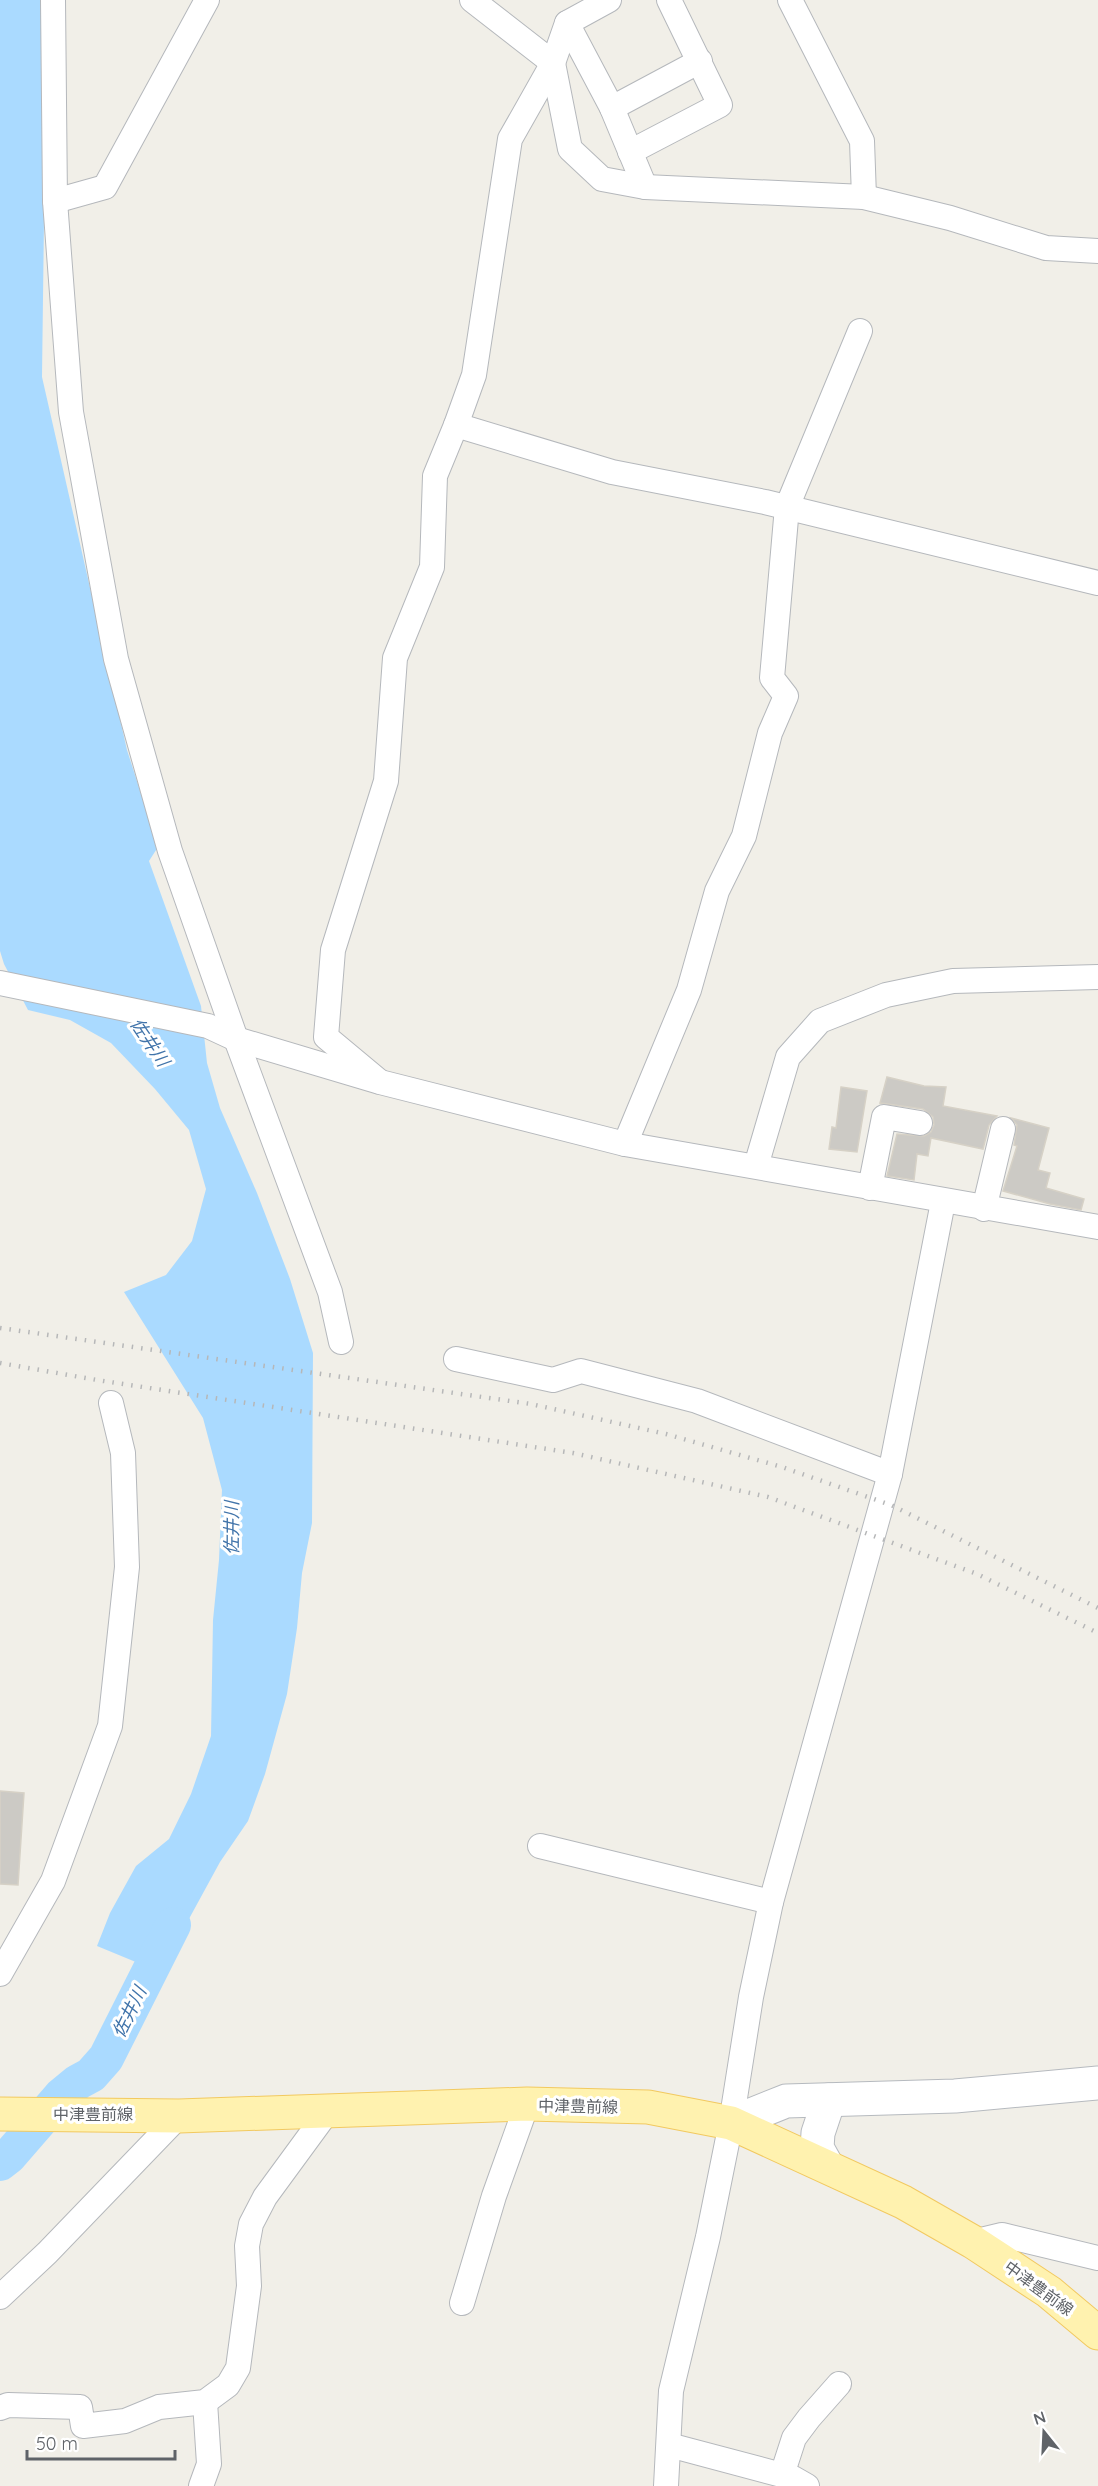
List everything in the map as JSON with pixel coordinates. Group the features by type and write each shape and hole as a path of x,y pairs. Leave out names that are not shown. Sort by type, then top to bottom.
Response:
{"main road":[{"name":"中津豊前線","path":"0,2114 179,2116 526,2104 648,2107 731,2123 903,2202 973,2242 1049,2292 1098,2333"}],"street":[{"path":"53,0 55,201 71,412 116,659 170,851 227,1034 330,1292 341,1342"},
{"path":"55,201 105,187 207,0"},
{"path":"472,0 553,63 570,149 602,179 645,187 864,197 950,218 1046,248 1098,251"},
{"path":"380,1082 326,1037 333,950 386,781 395,658 432,567 435,476 474,375 510,139 553,63 567,23 609,0"},
{"path":"630,152 720,105 669,0"},
{"path":"790,0 862,141 864,197"},
{"path":"567,23 612,108 645,187"},
{"path":"612,108 700,61"},
{"path":"625,1144 689,990 717,891 744,836 770,733 786,696 772,678 787,507 860,332"},
{"path":"456,425 612,472 787,507 1098,584"},
{"path":"756,1166 788,1057 820,1021 886,995 953,981 1098,977"},
{"path":"0,983 227,1034 380,1082 625,1144 756,1166 943,1202 1098,1227"},
{"path":"870,1188 884,1117 920,1123"},
{"path":"984,1209 1003,1129"},
{"path":"666,2486 671,2391 708,2237 731,2123 751,1997 771,1902 890,1474 943,1202"},
{"path":"456,1359 553,1380 581,1371 697,1401 890,1474"},
{"path":"0,1974 53,1881 110,1726 127,1567 123,1453 111,1402"},
{"path":"540,1846 771,1902"},
{"path":"731,2123 786,2101 955,2096 1098,2083"},
{"path":"827,2166 817,2148 818,2133 829,2100"},
{"path":"462,2303 494,2196 526,2104"},
{"path":"0,2408 8,2405 80,2407 83,2426 126,2421 159,2408 206,2402 228,2385 238,2368 249,2286 247,2246 251,2224 266,2197 328,2111"},
{"path":"0,2297 47,2253 179,2116"},
{"path":"973,2242 1002,2235 1098,2258"},
{"path":"782,2475 794,2438 839,2384"},
{"path":"201,2486 209,2464 206,2402"},
{"path":"669,2445 793,2478 807,2486"}],"water":[{"path":"0,0 42,0 44,220 42,377 127,750 158,847 149,861 201,1006 207,1063 220,1108 257,1193 290,1279 313,1353 312,1523 302,1573 297,1628 287,1694 265,1774 248,1821 220,1862 160,1972 97,1946 110,1913 136,1866 169,1839 191,1794 211,1736 213,1620 219,1560 222,1490 203,1418 124,1292 166,1275 192,1241 206,1189 189,1130 155,1089 111,1043 70,1020 28,1010 4,964 0,951"}],"building":[{"path":"887,1077 924,1086 946,1087 943,1106 997,1116 989,1125 983,1149 931,1138 928,1156 917,1154 914,1180 887,1176 897,1134 924,1136 931,1132 934,1125 933,1117 923,1109 880,1103"},
{"path":"841,1087 867,1091 857,1152 829,1149 832,1127 836,1128"},
{"path":"1011,1118 1049,1128 1038,1170 1050,1173 1046,1188 1084,1199 1081,1210 1003,1191 1017,1146 1014,1145 1017,1125"},
{"path":"0,1791 24,1793 18,1885 0,1884"}],"waterway":[{"name":"佐井川","path":"0,2163 9,2156 61,2096 91,2075 106,2058 173,1925"}],"railway":[{"path":"0,1328 531,1404 666,1434 782,1467 891,1505 1098,1608"},
{"path":"0,1363 573,1453 768,1497 977,1574 1098,1633"}]}
